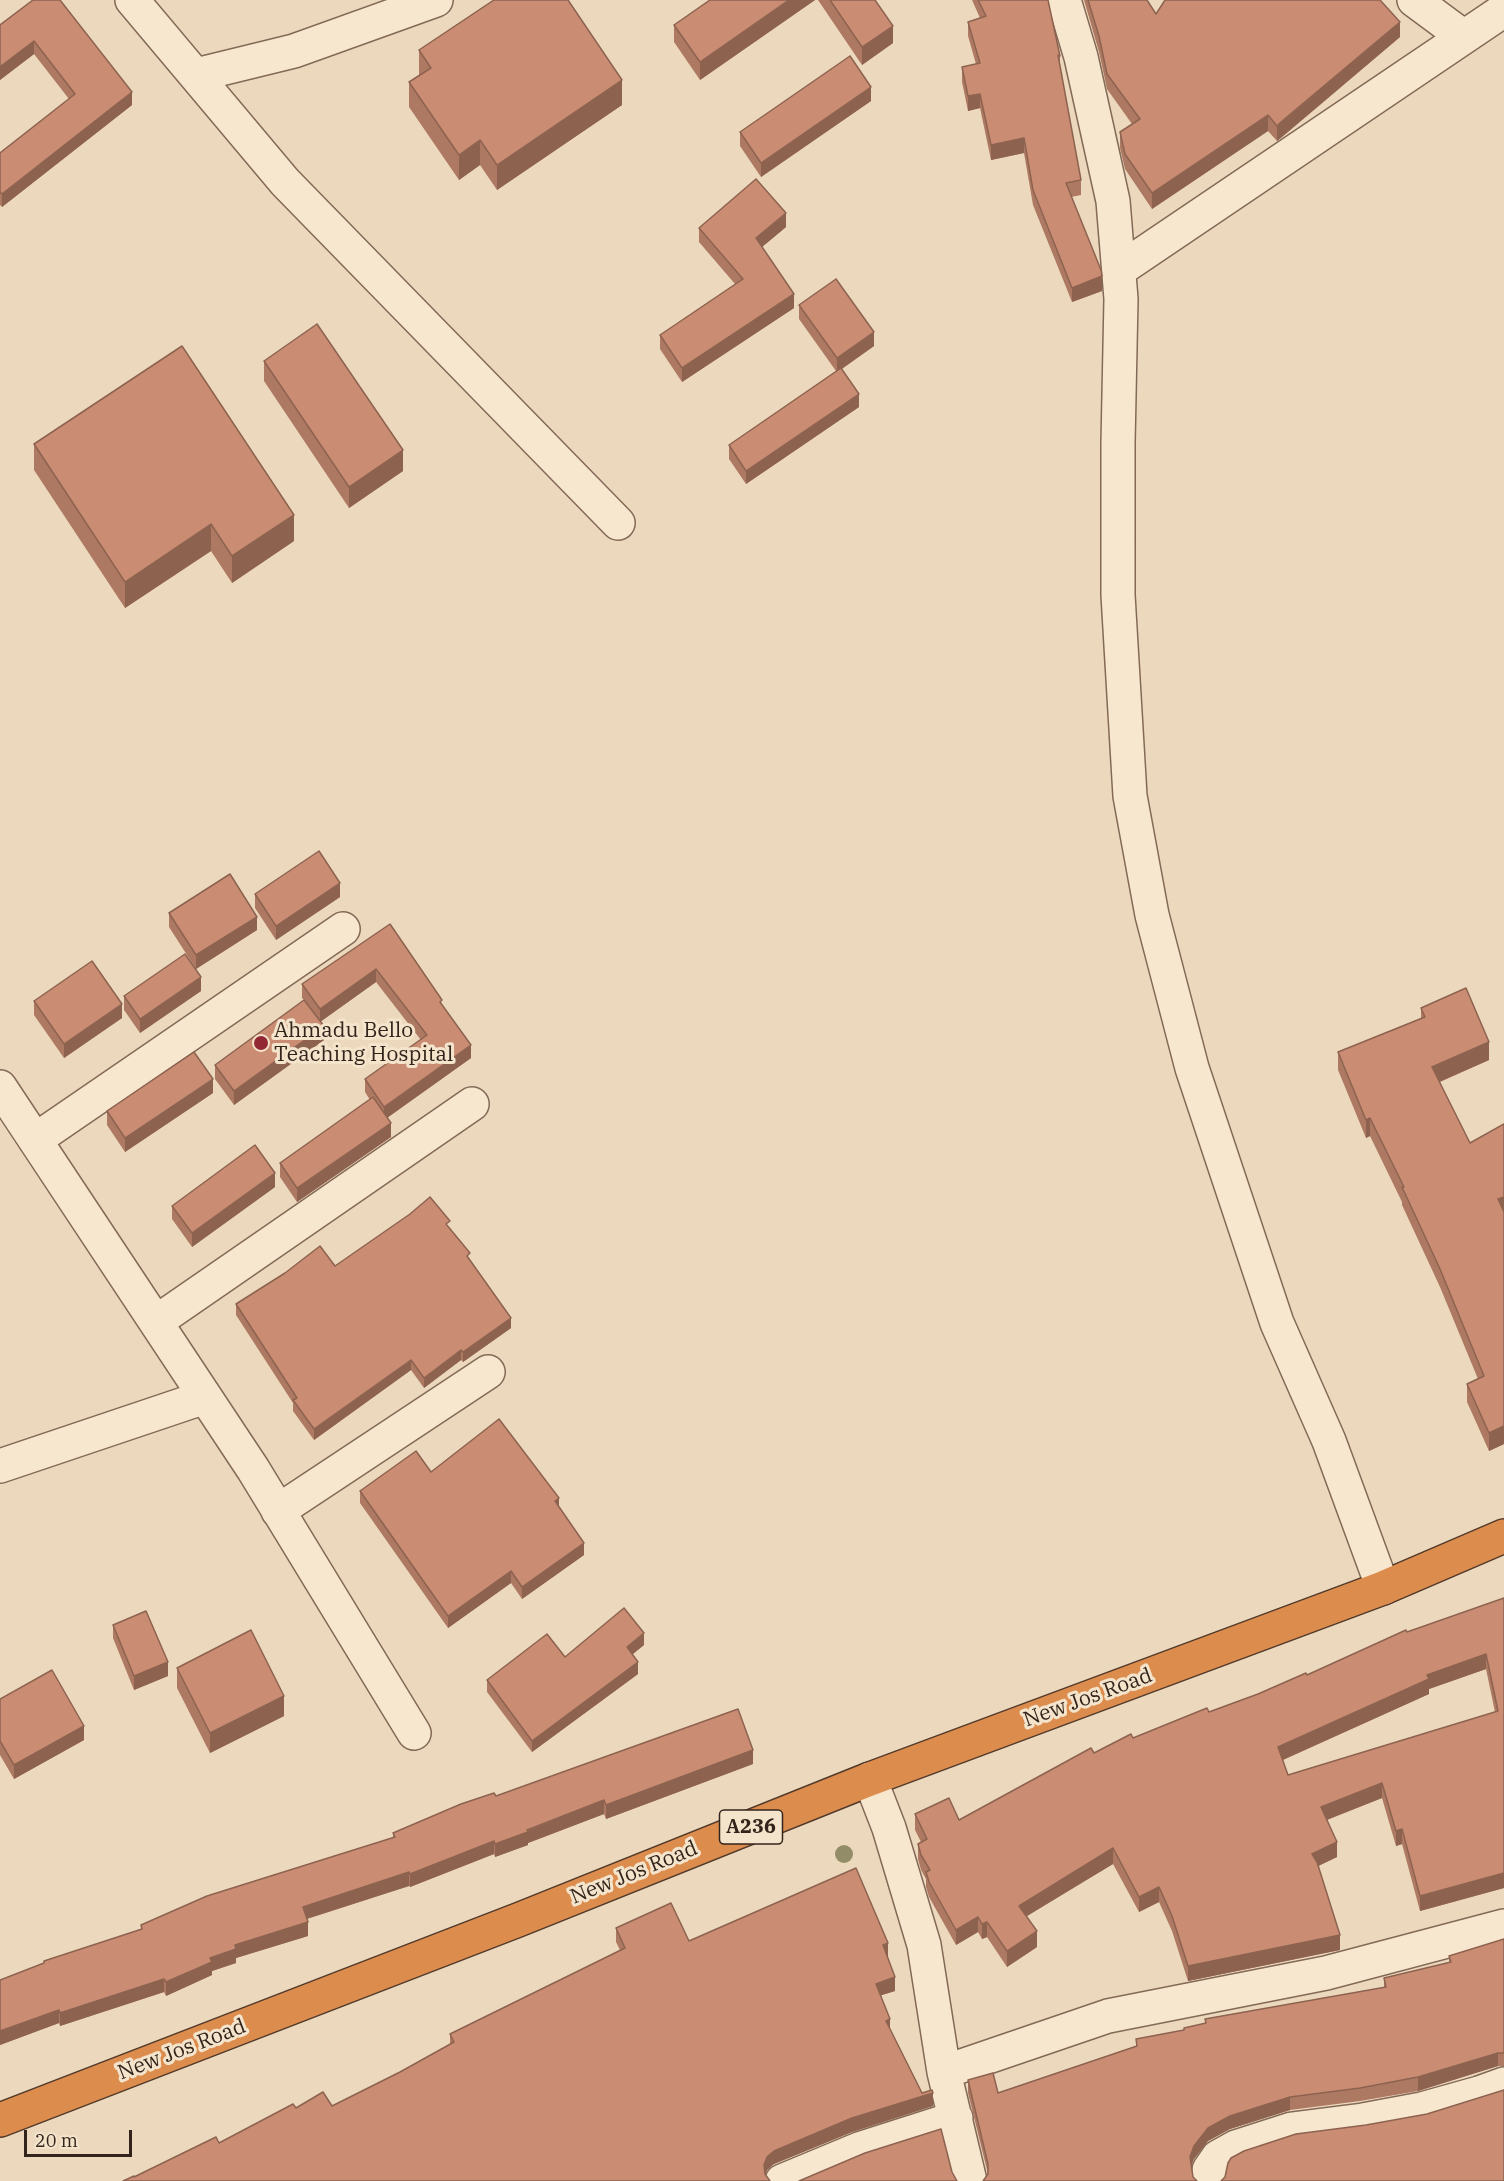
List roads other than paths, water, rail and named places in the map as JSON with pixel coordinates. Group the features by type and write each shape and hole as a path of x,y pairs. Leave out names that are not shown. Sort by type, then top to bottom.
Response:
{"highway":[{"name":"New Jos Road","path":"0,2120 518,1920 870,1779 1383,1588 1504,1536"}],"street":[{"path":"132,0 285,182 618,523"},
{"path":"196,75 294,51 436,0"},
{"path":"1064,0 1081,57 1113,201 1121,299 1118,595 1130,796 1152,915 1192,1068 1276,1323 1329,1440 1383,1588"},
{"path":"1414,0 1464,37"},
{"path":"1119,270 1504,10"},
{"path":"35,1140 343,929"},
{"path":"0,1087 205,1397 414,1732"},
{"path":"156,1322 472,1104"},
{"path":"278,1511 488,1372"},
{"path":"0,1466 205,1397"},
{"path":"870,1779 889,1828 924,1945 944,2072 969,2181"},
{"path":"944,2072 1108,2016 1326,1973 1504,1926"},
{"path":"1209,2181 1209,2170 1218,2157 1247,2143 1292,2129 1363,2120 1422,2109 1504,2084"},
{"path":"782,2181 859,2149 956,2118"}],"place":[{"name":"Ahmadu Bello Teaching Hospital","path":"261,1043"}]}
